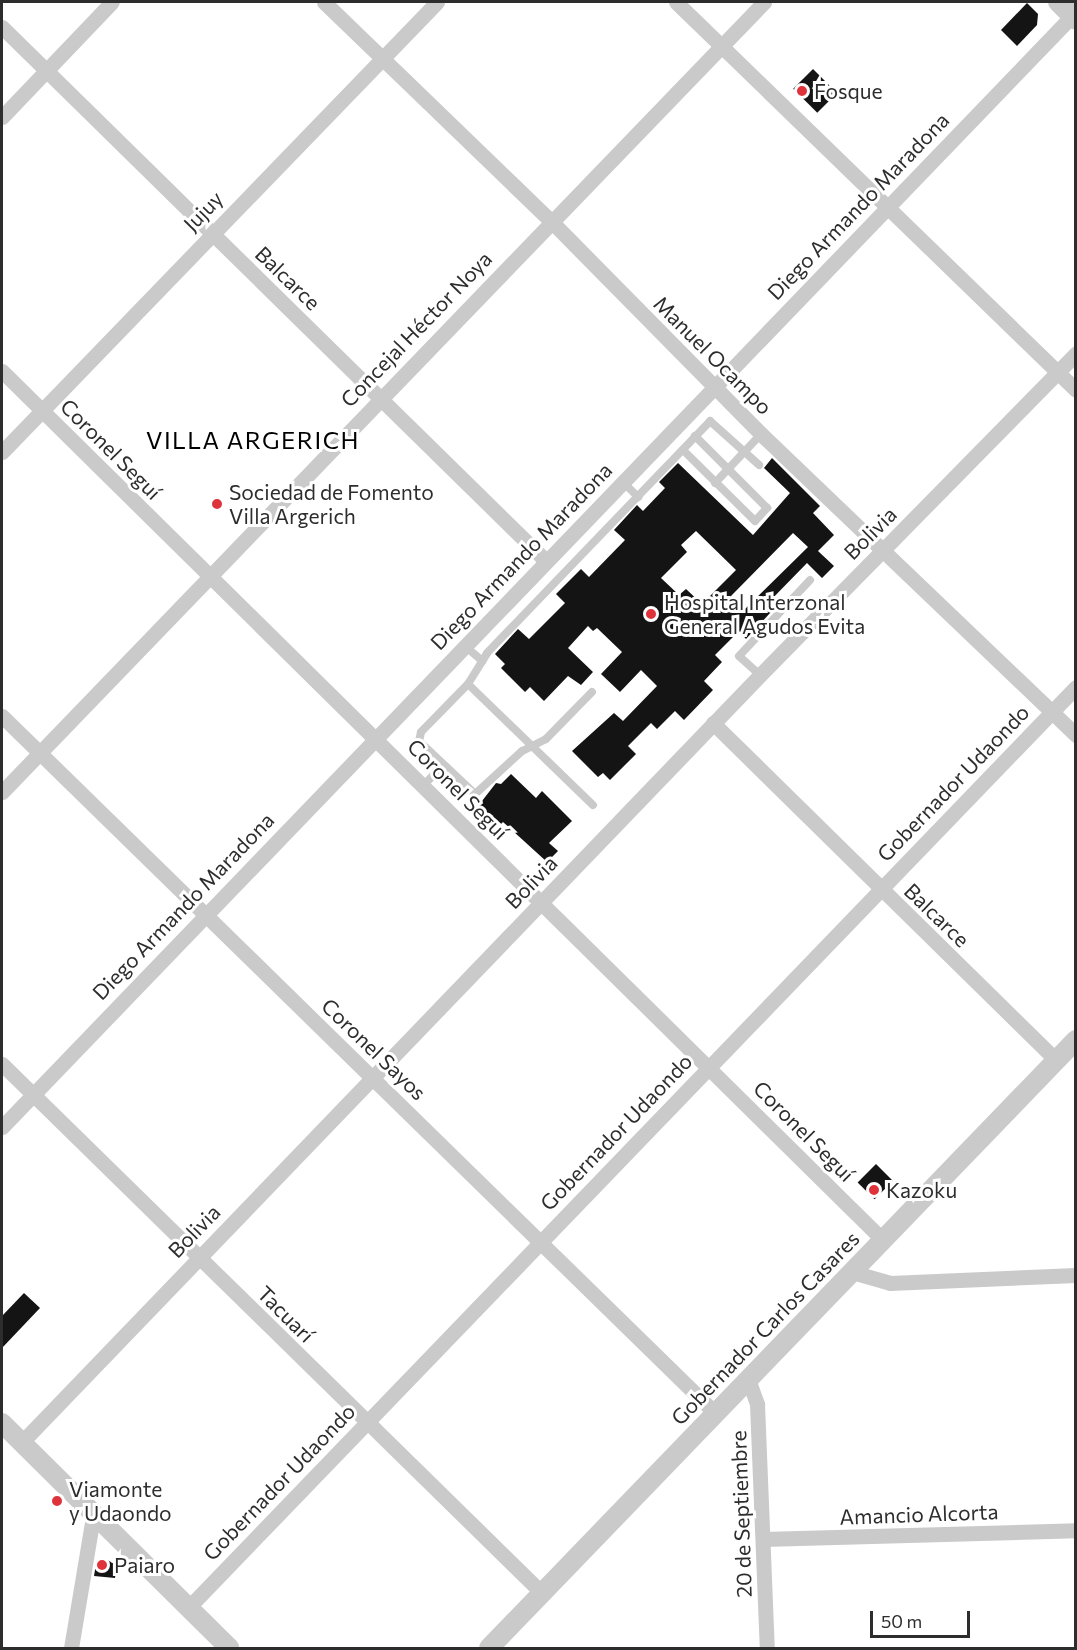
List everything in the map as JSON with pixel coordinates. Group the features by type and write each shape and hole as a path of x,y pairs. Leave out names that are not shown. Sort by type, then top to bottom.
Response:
{"street":[{"path":"2,117 112,2"},
{"name":"Manuel Ocampo","path":"324,2 550,220 761,434 1076,735"},
{"name":"Jujuy","path":"2,452 437,2"},
{"path":"676,2 1076,390"},
{"name":"Concejal Héctor Noya","path":"2,792 550,220 764,2"},
{"path":"1058,2 1074,18"},
{"name":"Diego Armando Maradona","path":"2,1127 205,912 465,646 712,386 1074,18"},
{"name":"Balcarce","path":"2,27 545,560"},
{"name":"Bolivia","path":"21,1443 713,723 1076,353"},
{"name":"Coronel Seguí","path":"2,370 883,1240"},
{"name":"Gobernador Udaondo","path":"188,1608 540,1240 1076,687"},
{"name":"Coronel Sayos","path":"2,716 716,1413"},
{"name":"Balcarce","path":"713,723 1056,1060"},
{"name":"Gobernador Carlos Casares","path":"489,1648 1076,1040"},
{"name":"Tacuarí","path":"2,1064 542,1593"},
{"path":"852,1272 890,1283 1076,1275"},
{"name":"20 de Septiembre","path":"748,1379 757,1404 767,1648"},
{"path":"2,1423 93,1517 229,1648"},
{"path":"72,1648 93,1517"},
{"name":"Amancio Alcorta","path":"763,1539 1076,1530"}],"lane":[{"path":"592,692 546,739 534,745 475,794 421,745 418,736 468,684 482,661 712,420 759,465"},
{"path":"716,483 761,434"},
{"path":"682,450 754,520 767,508 695,436"},
{"path":"622,481 638,497"},
{"path":"760,675 739,656 810,580"},
{"path":"465,646 482,661"},
{"path":"468,684 534,745 593,805"},
{"path":"424,785 442,766"}],"building":[{"path":"1027,3 1038,14 1037,25 1017,46 1001,30"},
{"path":"813,69 837,93 817,113 793,89"},
{"path":"772,458 820,506 813,513 834,535 818,551 834,566 822,578 807,563 765,606 771,612 746,639 739,631 715,655 722,662 704,681 713,690 684,720 675,711 657,729 651,723 628,746 636,754 610,780 603,773 598,777 572,751 614,713 623,721 657,686 641,670 620,692 601,674 622,652 597,628 593,631 588,626 568,648 593,672 581,685 568,676 544,701 530,687 525,692 501,668 505,664 495,654 518,629 529,639 565,603 556,594 581,569 589,577 625,540 614,530 637,505 643,511 665,488 659,482 678,463 753,535 790,493 764,468","holes":["696,531 736,570 702,604 686,589 679,595 661,578 687,552 681,545","793,533 808,547 745,609 731,596"]},
{"path":"511,774 536,798 542,791 572,821 549,843 558,851 547,862 503,822 495,830 475,810 496,783 501,784"},
{"path":"876,1164 893,1181 875,1199 858,1182"},
{"path":"24,1293 40,1308 2,1348 2,1316"},
{"path":"107,1560 117,1565 115,1578 94,1576 96,1564"}],"place":[{"name":"Fosque","path":"802,91"},
{"name":"Sociedad de Fomento Villa Argerich","path":"217,504"},
{"name":"Hospital Interzonal General Agudos Evita","path":"651,614"},
{"name":"Kazoku","path":"874,1190"},
{"name":"Viamonte y Udaondo","path":"57,1501"},
{"name":"Paiaro","path":"102,1565"}],"district":[{"name":"VILLA ARGERICH","path":"253,440"}]}
